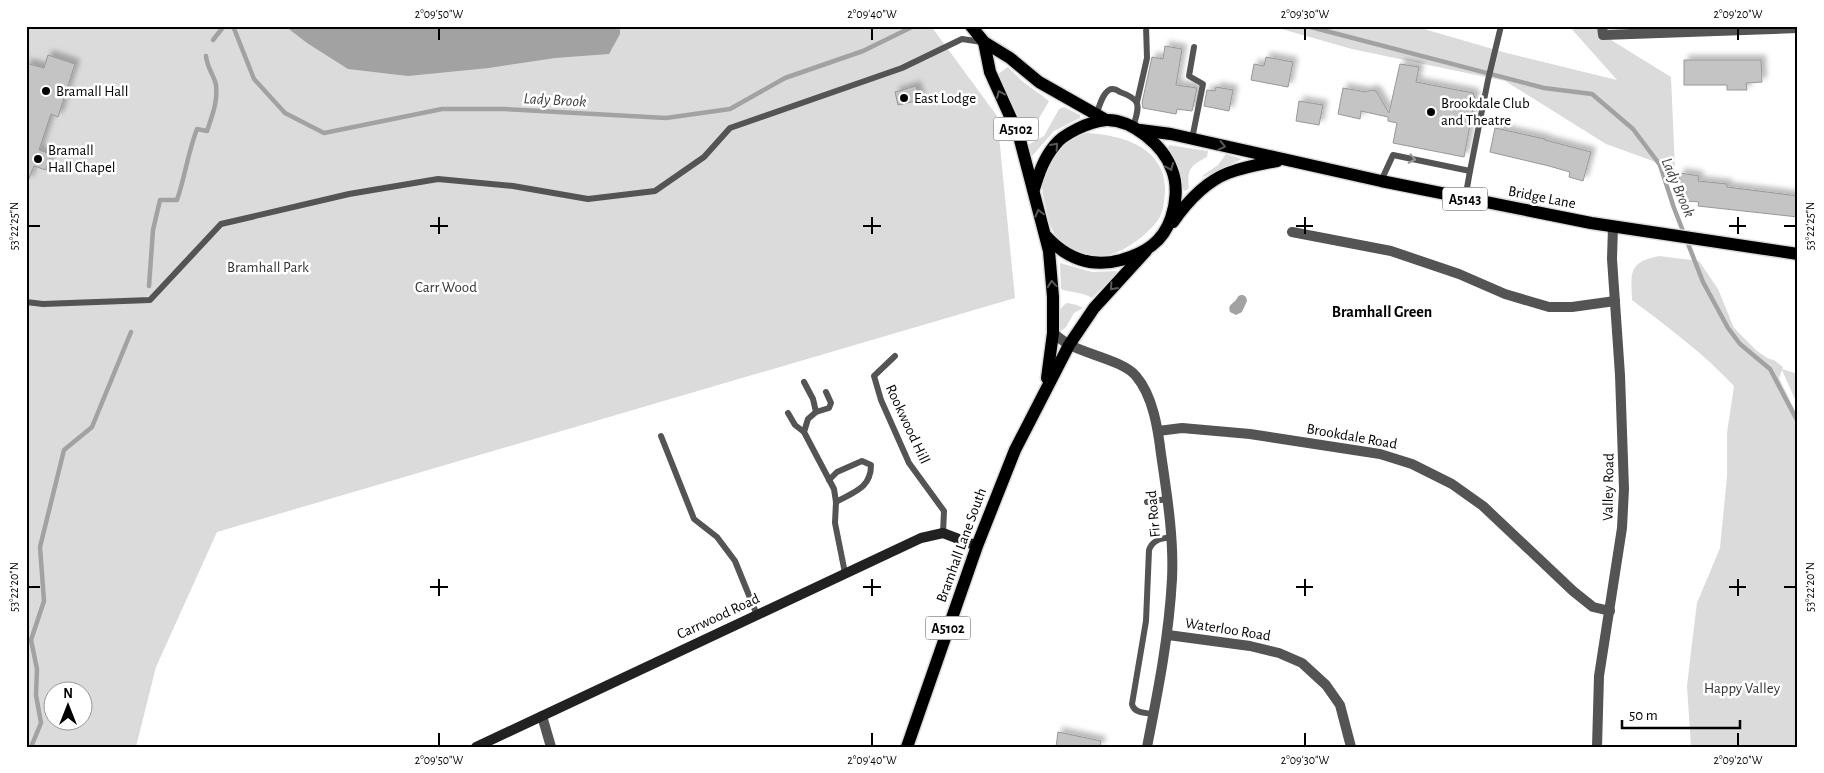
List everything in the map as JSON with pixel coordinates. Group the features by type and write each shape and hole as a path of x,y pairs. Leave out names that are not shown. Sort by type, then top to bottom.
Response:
{"main road":[{"name":"A5102","path":"972,28 984,42 1010,58 1039,82 1101,118"},
{"name":"A5102","path":"984,42 990,72 1019,136 1034,189"},
{"name":"A5143","path":"1046,236 1058,248 1086,261 1098,263 1121,260 1146,251 1167,231 1174,210 1176,195 1172,170 1162,151 1136,129 1101,118"},
{"path":"1046,236 1038,211 1034,189 1043,161 1056,143 1084,125 1101,118"},
{"name":"Bridge Lane","path":"1136,129 1171,134 1465,199 1613,227 1798,254"},
{"name":"Bridge Lane","path":"1167,231 1187,203 1202,190 1227,174 1282,160"},
{"name":"Bramhall Lane South","path":"1046,236 1053,297 1053,333 1046,387"},
{"name":"Bramhall Lane South","path":"907,747 977,546 1015,450 1069,345 1094,308 1146,251"}],"street":[{"path":"1602,26 1603,35 1686,29 1798,28"},
{"name":"Valley Road","path":"1597,747 1599,676 1622,528 1624,489 1620,375 1612,251 1613,227"},
{"path":"1292,232 1391,251 1459,274 1504,294 1549,307 1572,307 1615,301"},
{"name":"Fir Road","path":"1053,333 1069,345 1112,361 1135,374 1143,385 1158,431 1171,537 1172,577 1168,635 1147,747"},
{"name":"Brookdale Road","path":"1158,431 1182,428 1250,434 1380,454 1412,464 1452,484 1483,506 1573,591 1593,607 1610,611"},
{"path":"942,533 977,546"},
{"name":"Carrwood Road","path":"476,747 921,538 942,533"},
{"name":"Waterloo Road","path":"1168,635 1260,648 1279,653 1302,663 1326,685 1340,705 1351,747"},
{"path":"542,716 551,747"}],"lane":[{"path":"1136,129 1137,102 1147,58 1146,26"},
{"path":"1465,199 1488,80 1501,26"},
{"path":"26,302 43,304 150,300 221,224 349,194 438,179 513,186 588,199 655,191 704,157 730,128 902,68 962,38 984,42"},
{"path":"1192,139 1203,84 1189,76 1194,47"},
{"path":"1101,118 1104,95 1109,90 1114,89 1127,94 1137,102"},
{"path":"1381,181 1393,155 1470,171"},
{"name":"Rookwood Hill","path":"895,356 874,376 881,400 909,463 944,511 942,533"},
{"path":"804,382 813,398 816,412"},
{"path":"804,432 808,419 816,412 829,408 831,403 826,392"},
{"path":"788,413 795,425 804,432 834,490 836,502 835,523 845,573"},
{"path":"661,436 694,519 717,537 735,561 757,615"},
{"path":"829,480 837,472 862,461 871,465 871,473 864,487 836,502"},
{"path":"1146,502 1167,499"},
{"path":"1153,714 1136,711 1132,708 1132,704 1146,621 1149,550 1151,544 1156,540 1171,537"}],"green space":[{"name":"Carr Wood","path":"26,26 931,26 997,116 1015,298 217,532 156,667 136,747 26,747"},
{"path":"1271,26 1421,26 1424,29 1503,52 1617,80 1569,26 1602,26 1603,35 1671,77 1675,169 1606,144 1505,81 1352,49"},
{"path":"1008,67 1022,81 1049,101 1037,122 1026,128 1025,126 1022,127 998,74"},
{"path":"1064,107 1080,115 1080,118 1054,131 1032,156 1028,145 1044,136 1059,109"},
{"path":"1087,133 1115,137 1140,147 1151,155 1159,165 1164,177 1164,201 1158,221 1138,240 1108,255 1086,255 1075,251 1062,242 1050,226 1043,196 1042,179 1058,149 1069,139"},
{"path":"1169,145 1208,151 1207,157 1193,166 1189,172 1189,188 1185,191 1168,148"},
{"path":"1226,154 1242,159 1202,176 1218,165"},
{"name":"Happy Valley","path":"1659,256 1699,261 1718,289 1734,328 1757,351 1774,360 1783,367 1782,369 1798,374 1798,406 1782,370 1779,378 1798,417 1798,747 1691,747 1687,686 1692,643 1697,603 1720,548 1727,476 1727,433 1734,386 1698,352 1632,300 1632,276 1637,265"},
{"path":"1060,263 1092,272 1116,271 1117,273 1092,298 1084,294 1061,289"},
{"path":"1067,303 1083,308 1074,313 1066,327 1061,331 1059,315 1061,308"}],"shaded area":[{"path":"285,26 620,26 620,34 609,54 555,58 489,68 408,76 348,69 307,43"},
{"path":"1243,295 1247,301 1242,312 1236,315 1230,312 1230,305 1239,296"}],"building":[{"path":"1165,46 1182,49 1176,85 1197,88 1192,111 1177,109 1176,114 1143,108 1142,103 1152,57 1163,59"},
{"name":"Bramall Hall","path":"48,55 75,64 58,117 51,114 39,150 51,154 46,170 34,166 28,181 26,181 26,63 44,68"},
{"path":"1266,57 1293,62 1288,87 1251,80 1254,64 1264,66"},
{"path":"1684,60 1761,60 1762,82 1746,83 1747,90 1727,90 1727,85 1684,85"},
{"name":"Brookdale Club and Theatre","path":"1400,64 1419,67 1416,82 1473,93 1475,98 1464,157 1393,143 1397,123 1388,121 1388,117 1361,111 1360,119 1338,114 1343,88 1366,92 1376,91 1389,113"},
{"path":"916,86 920,100 898,105 895,92"},
{"path":"1216,87 1233,90 1229,111 1204,106 1207,90 1215,91"},
{"path":"1299,101 1323,105 1319,125 1296,121"},
{"path":"1495,128 1591,152 1583,181 1569,177 1570,172 1490,152"},
{"path":"1680,173 1699,176 1698,181 1727,184 1727,187 1798,196 1798,217 1698,206 1699,202 1685,201 1686,191 1678,190"},
{"path":"1058,732 1101,741 1100,747 1056,747"}],"waterway":[{"path":"213,40 224,26"},
{"name":"Lady Brook","path":"233,26 254,79 285,113 324,133 442,109 504,109 666,118 730,109 785,78 863,51 914,26"},
{"name":"Lady Brook","path":"1307,26 1544,88 1592,94 1633,129 1660,165 1674,208 1703,282 1728,328 1740,344 1770,369 1798,422"},
{"path":"149,286 153,230 160,200 177,200 197,129 207,131 214,109 216,85 206,56"},
{"path":"31,747 41,723 36,695 37,669 31,640 44,601 40,547 64,450 92,427 131,332"}],"place":[{"name":"Bramall Hall","path":"46,91"},
{"name":"East Lodge","path":"904,98"},
{"name":"Brookdale Club and Theatre","path":"1431,112"},
{"name":"Bramall Hall Chapel","path":"38,159"}],"district":[{"name":"Bramhall Green","path":"1382,311"}],"park label":[{"name":"Bramhall Park","path":"268,267"}]}
